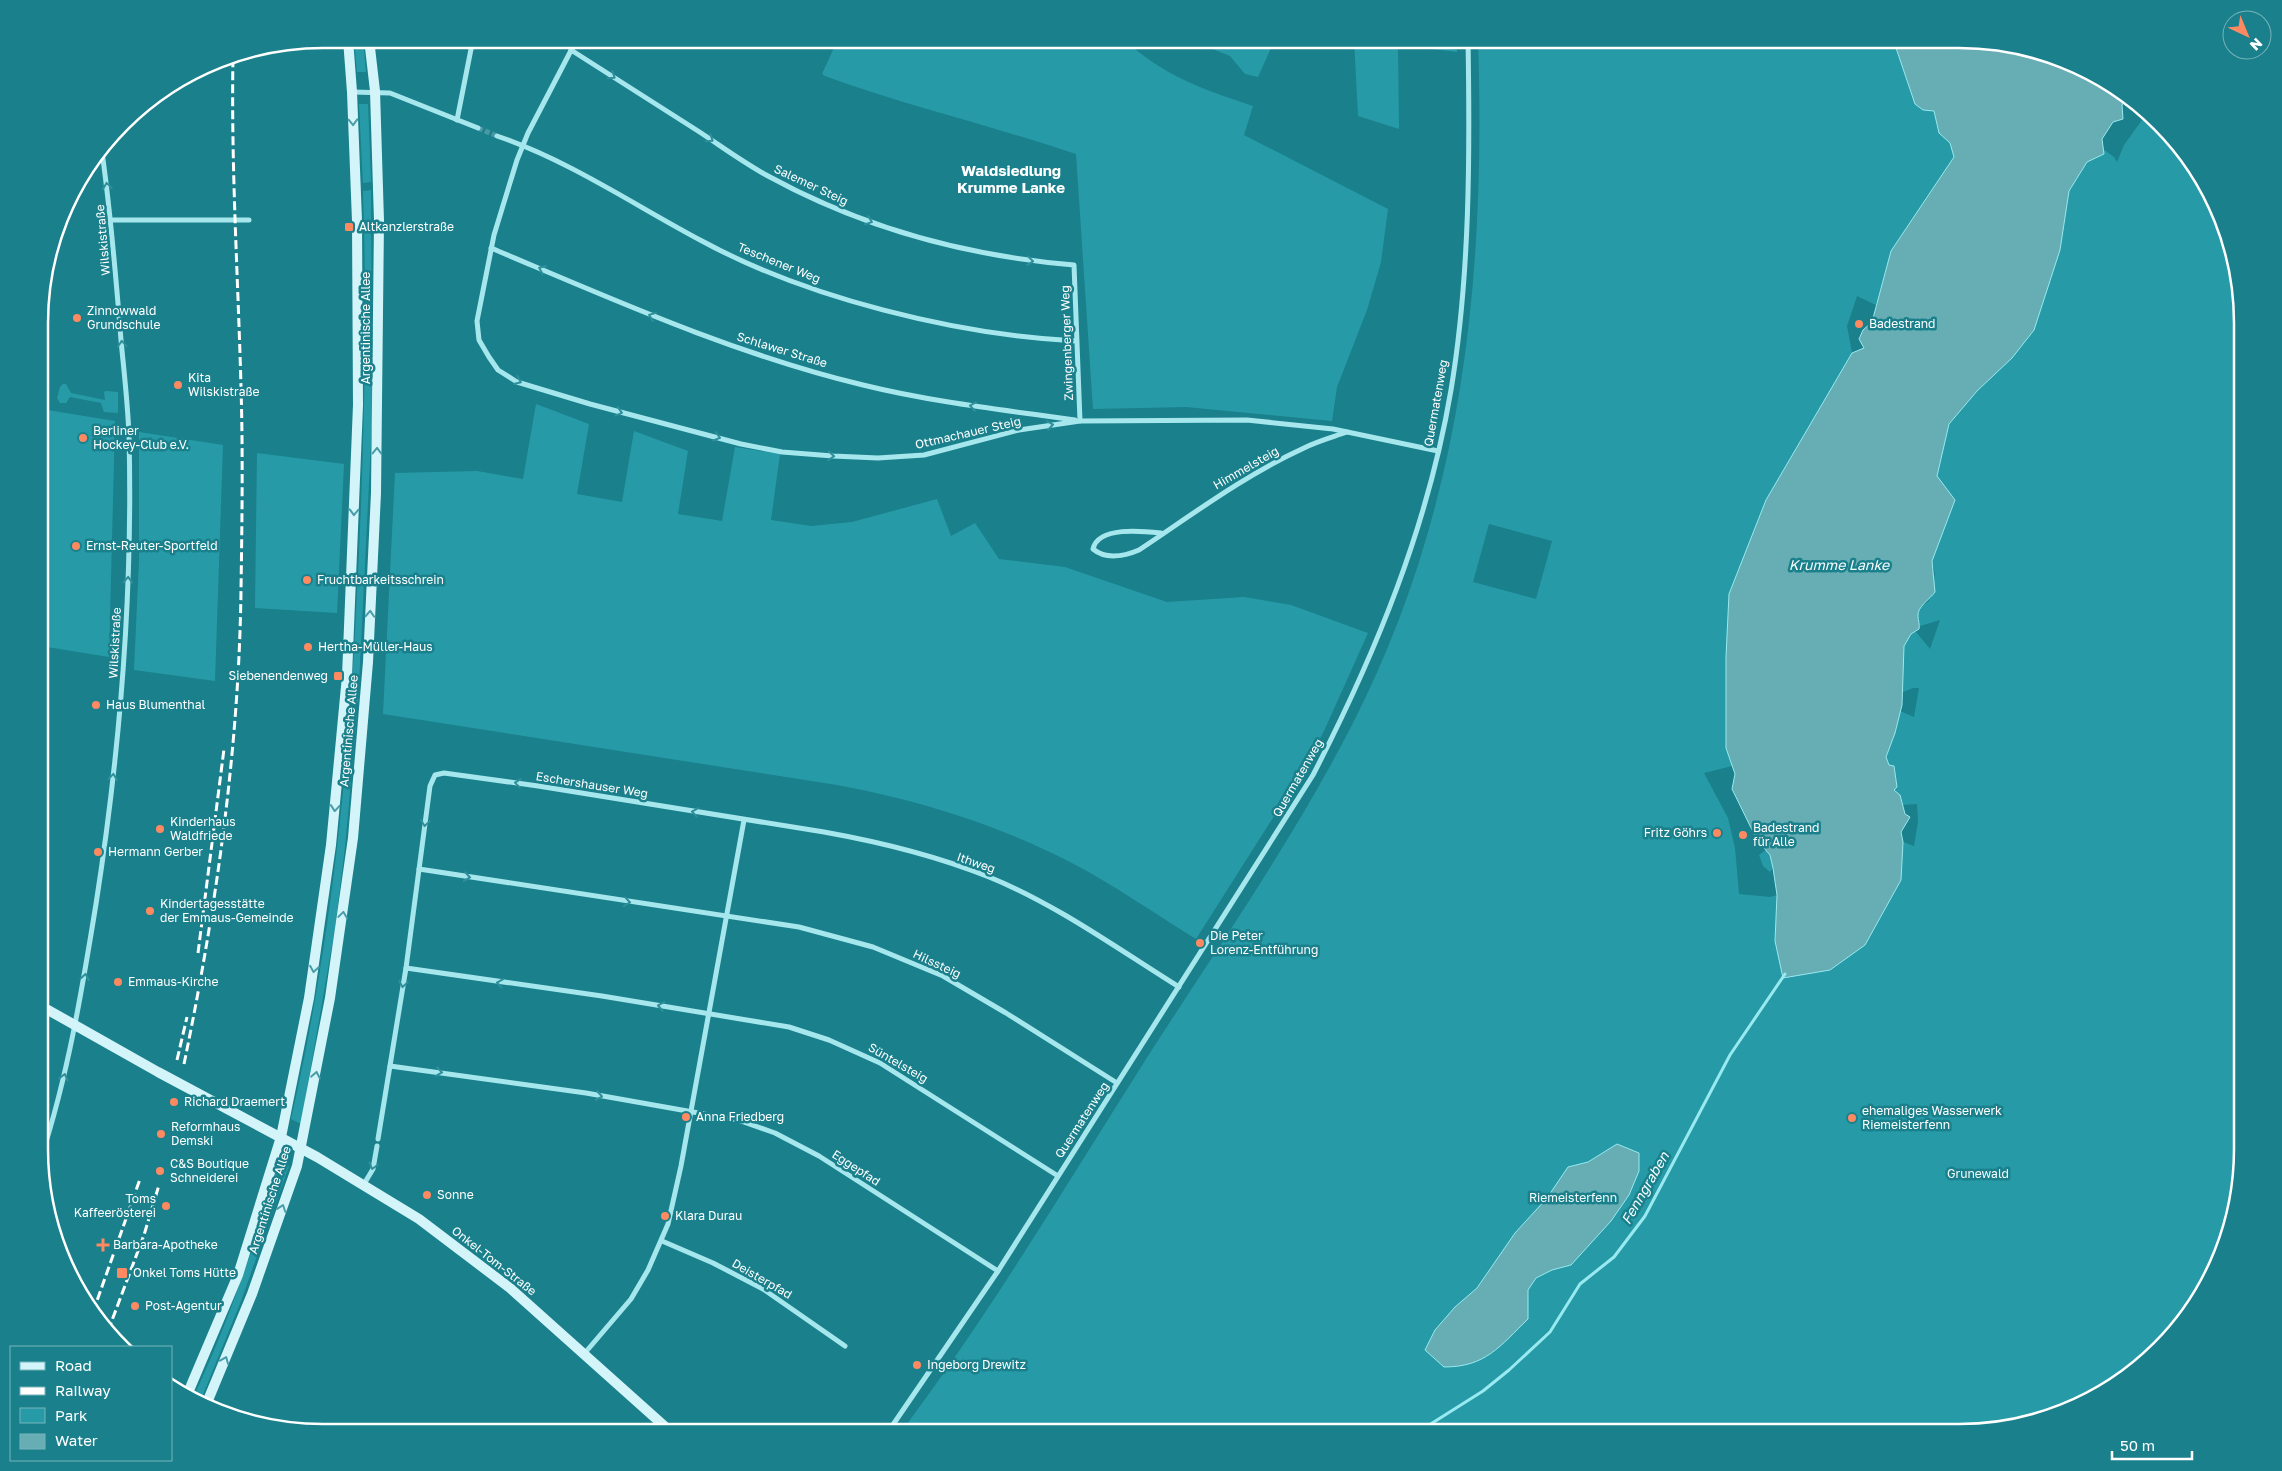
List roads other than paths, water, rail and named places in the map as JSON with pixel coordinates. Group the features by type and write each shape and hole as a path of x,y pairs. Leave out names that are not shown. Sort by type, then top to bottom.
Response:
{"main road":[{"name":"Argentinische Allee","path":"189,1389 238,1275 280,1137 309,998 322,919 334,818 347,676 359,334 352,92 349,47"},
{"name":"Argentinische Allee","path":"209,1399 252,1294 297,1166 330,998 346,895 368,662 376,493 379,314 375,91 370,47"},
{"path":"48,1010 76,1025"},
{"name":"Onkel-Tom-Straße","path":"76,1025 158,1072 301,1148 364,1184 419,1219 477,1261 542,1315 662,1424"}],"street":[{"path":"457,120 471,47"},
{"name":"Ottmachauer Steig","path":"573,47 523,146 505,196 491,248 477,320 479,340 489,357 498,370 517,382 648,420 782,452 878,458 924,456 1019,430 1080,421 1247,420 1348,432 1438,451"},
{"name":"Quermatenweg","path":"893,1424 998,1271 1313,775 1352,698 1379,636 1402,576 1422,513 1451,390 1458,335 1467,212 1469,136 1468,47"},
{"name":"Salemer Steig","path":"571,50 766,175 832,206 892,230 940,244 1025,261 1074,265"},
{"path":"352,92 375,91 390,93 478,128"},
{"name":"Teschener Weg","path":"497,136 583,174 703,242 793,282 932,321 1043,340 1076,341"},
{"name":"Wilskistraße","path":"48,1134 76,1025 103,857 123,680 129,548 129,435 112,220 103,157"},
{"path":"112,220 249,220"},
{"name":"Schlawer Straße","path":"491,248 624,305 766,357 862,385 966,405 1080,421"},
{"name":"Zwingenberger Weg","path":"1074,265 1080,421"},
{"name":"Himmelsteig","path":"1161,533 1132,530 1116,533 1098,538 1094,543 1093,550 1098,554 1107,556 1129,554 1139,550 1161,533 1221,494 1284,457 1306,446 1348,432"},
{"name":"Eschershauser Weg","path":"378,1139 406,968 430,786 435,775 444,773 538,786 744,820"},
{"path":"584,1354 631,1299 662,1241 674,1203 744,820"},
{"name":"Ithweg","path":"744,820 859,839 988,877 1050,907 1179,987"},
{"path":"419,870 726,917"},
{"name":"Hilssteig","path":"726,917 799,927 836,936 873,947 943,976 1117,1083"},
{"path":"406,968 602,996 709,1014"},
{"name":"Süntelsteig","path":"709,1014 789,1027 856,1051 924,1089 1058,1176"},
{"path":"390,1066 586,1093 690,1112"},
{"name":"Eggepfad","path":"690,1112 738,1120 782,1137 820,1156 998,1271"},
{"path":"364,1184 374,1169 376,1146"},
{"name":"Deisterpfad","path":"662,1241 713,1263 763,1289 845,1346"}],"water":[{"name":"Krumme Lanke","path":"1896,47 1977,48 2031,57 2065,68 2097,84 2124,102 2122,105 2123,119 2113,122 2102,139 2104,154 2087,162 2069,191 2060,250 2034,330 2012,358 1977,391 1949,424 1937,476 1955,500 1932,561 1935,592 1924,603 1918,613 1919,629 1911,634 1904,646 1902,705 1895,733 1886,757 1889,765 1894,766 1897,787 1894,790 1900,795 1905,814 1910,817 1901,832 1903,842 1901,880 1865,945 1830,970 1783,978 1775,941 1777,895 1770,855 1757,840 1732,789 1735,774 1726,748 1726,657 1729,594 1766,500 1852,353 1864,348 1859,339 1863,330 1872,322 1891,251 1954,157 1950,143 1939,133 1934,111 1923,110 1915,104"},
{"path":"1617,1144 1639,1153 1639,1171 1629,1195 1611,1221 1571,1265 1552,1270 1536,1278 1528,1290 1528,1319 1500,1346 1482,1359 1459,1366 1444,1367 1425,1350 1435,1330 1455,1307 1477,1288 1515,1233 1547,1198 1568,1167 1588,1162"}],"waterway":[{"name":"Fenngraben","path":"1431,1424 1483,1391 1509,1370 1550,1332 1580,1284 1614,1257 1645,1216 1730,1055 1785,974"}],"tunnel":[{"path":"478,128 497,136"}],"railway":[{"path":"184,1064 196,1006 224,829 231,769 239,650 242,438 234,180 233,62"},
{"path":"198,953 224,749"},
{"path":"177,1060 187,1017"},
{"path":"96,1304 140,1179"},
{"path":"111,1324 144,1235 159,1185"}],"place":[{"name":"Altkanzlerstraße","path":"349,227"},
{"name":"Zinnowwald Grundschule","path":"77,318"},
{"name":"Badestrand","path":"1859,324"},
{"name":"Kita Wilskistraße","path":"178,385"},
{"name":"Berliner Hockey-Club e.V.","path":"83,438"},
{"name":"Ernst-Reuter-Sportfeld","path":"76,546"},
{"name":"Fruchtbarkeitsschrein","path":"307,580"},
{"name":"Hertha-Müller-Haus","path":"308,647"},
{"name":"Siebenendenweg","path":"338,676"},
{"name":"Haus Blumenthal","path":"96,705"},
{"name":"Kinderhaus Waldfriede","path":"160,829"},
{"name":"Fritz Göhrs","path":"1717,833"},
{"name":"Badestrand für Alle","path":"1743,835"},
{"name":"Hermann Gerber","path":"98,852"},
{"name":"Kindertagesstätte der Emmaus-Gemeinde","path":"150,911"},
{"name":"Die Peter Lorenz-Entführung","path":"1200,943"},
{"name":"Emmaus-Kirche","path":"118,982"},
{"name":"Richard Draemert","path":"174,1102"},
{"name":"Anna Friedberg","path":"686,1117"},
{"name":"ehemaliges Wasserwerk Riemeisterfenn","path":"1852,1118"},
{"name":"Reformhaus Demski","path":"161,1134"},
{"name":"C&S Boutique Schneiderei","path":"160,1171"},
{"name":"Sonne","path":"427,1195"},
{"name":"Toms Kaffeerösterei","path":"166,1206"},
{"name":"Klara Durau","path":"665,1216"},
{"name":"Barbara-Apotheke","path":"103,1245"},
{"name":"Onkel Toms Hütte","path":"122,1273"},
{"name":"Post-Agentur","path":"135,1306"},
{"name":"Ingeborg Drewitz","path":"917,1365"}],"district":[{"name":"Waldsiedlung Krumme Lanke","path":"1011,180"}],"park label":[{"name":"Grunewald","path":"1978,1174"},
{"name":"Riemeisterfenn","path":"1573,1198"}]}
